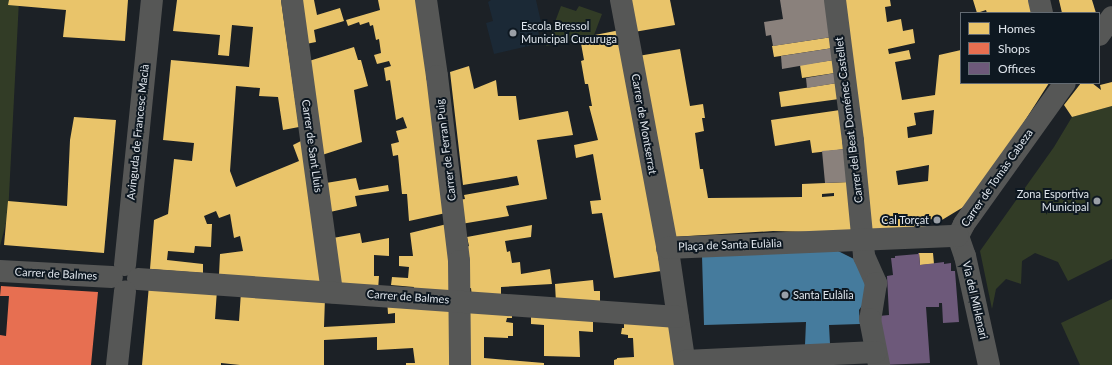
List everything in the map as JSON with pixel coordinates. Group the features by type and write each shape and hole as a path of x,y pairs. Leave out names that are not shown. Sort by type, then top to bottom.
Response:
{"street":[{"name":"Avinguda de Francesc Macià","path":"117,365 152,0"},
{"name":"Carrer de Sant Lluis","path":"292,0 332,292"},
{"name":"Carrer de Ferran Puig","path":"426,0 437,76 459,261 461,301 460,365"},
{"name":"Carrer de Montserrat","path":"621,0 667,248"},
{"name":"Carrer del Beat Doménec Castellet","path":"835,0 853,141 865,260 876,283 870,319 878,358"},
{"path":"1038,0 1042,12"},
{"path":"1100,35 1112,17"},
{"name":"Carrer de Tomàs Cabeza","path":"863,240 958,236 964,224 1064,84"},
{"name":"Via del Mil·lenari","path":"958,236 965,256 989,365"},
{"name":"Plaça de Santa Eulàlia","path":"685,363 667,248 863,240"},
{"name":"Carrer de Balmes","path":"1,271 332,292 678,317"},
{"path":"685,363 878,358"}],"shaded area":[{"name":"Escola Bressol Municipal Cucuruga","path":"491,0 536,0 541,22 536,23 541,43 494,54 486,23 493,21 488,2"}],"green space":[{"path":"0,0 19,0 8,215 0,246"},
{"path":"561,6 576,11 579,6 602,14 594,35 546,46"},
{"path":"1112,106 1112,259 1068,281 1058,262 1035,253 1022,261 1021,284 1006,279 996,289 992,309 980,251 1054,147 1072,117"},
{"path":"1112,299 1112,365 1080,365 1061,323"}],"building: Homes":[{"path":"9,0 128,0 125,41 63,37 66,10 8,5"},
{"path":"177,0 281,0 299,127 283,130 278,97 259,96 260,88 236,86 230,171 236,187 299,161 293,145 301,141 322,283 219,275 220,254 243,251 240,236 234,238 230,214 219,218 216,211 204,216 207,224 212,224 211,247 195,246 194,253 168,251 167,260 203,264 203,273 150,269 154,220 168,214 174,159 192,161 194,143 163,140 171,60 249,67 253,27 232,25 229,56 218,55 220,35 173,31"},
{"path":"300,0 314,0 317,15 340,8 344,21 314,30 316,42 306,44"},
{"path":"378,0 421,0 446,213 409,221 407,194 402,194 398,155 393,156 391,144 399,142 396,131 407,128 403,117 396,120 390,80 386,81 384,68 391,66 389,61 377,64 374,55 381,53 379,39 376,40 373,25 370,26 369,22 360,25 359,22 348,26 346,20 380,10"},
{"path":"629,0 670,0 675,25 634,32"},
{"path":"843,0 890,0 891,6 885,7 887,22 901,19 903,31 913,29 915,43 888,49 889,54 909,50 911,59 895,62 902,100 935,95 939,55 960,50 960,84 1048,84 1015,136 965,206 937,223 933,219 926,220 926,229 867,232","holes":["934,110 932,134 908,138 907,127 916,125 914,113","929,165 928,181 898,185 896,171"]},
{"path":"973,0 1029,0 1033,12 987,12 986,10 977,12"},
{"path":"1059,0 1092,0 1096,12 1062,12"},
{"path":"620,30 661,271 614,278 602,213 592,214 590,201 601,200 593,154 576,158 574,145 598,140 589,106 592,106 588,84 585,84 581,61 584,60 580,38"},
{"path":"832,37 833,48 774,57 772,46"},
{"path":"354,47 358,60 361,60 368,86 354,90 362,142 322,155 309,61"},
{"path":"680,49 690,106 703,104 705,118 702,118 704,131 695,133 700,169 703,169 708,198 802,197 802,184 849,182 853,233 773,231 671,237 638,56","holes":["834,193 834,196 822,197 822,194"]},
{"path":"834,60 835,73 802,78 800,65"},
{"path":"469,66 474,89 496,80 498,96 516,96 519,120 568,111 573,135 537,140 547,199 506,206 509,216 461,224 459,200 465,199 464,195 519,185 517,176 463,185 450,72"},
{"path":"1112,82 1112,106 1072,117 1064,105 1080,84 1093,84 1101,90 1100,85"},
{"path":"837,83 839,99 781,107 779,92"},
{"path":"840,110 845,149 812,153 810,140 775,146 771,120"},
{"path":"74,117 116,120 104,253 4,245 8,201 67,206 70,140"},
{"path":"356,178 359,190 388,185 389,191 355,196 357,206 330,212 326,183"},
{"path":"447,224 454,295 413,292 414,287 391,285 392,277 408,278 409,267 399,266 399,256 413,256 410,233"},
{"path":"532,225 531,237 505,241 507,252 510,251 512,263 520,262 521,274 550,269 552,284 501,287 501,299 472,297 471,288 466,289 466,247 469,246 467,237"},
{"path":"360,233 362,243 389,238 389,256 374,255 374,276 379,276 378,290 340,286 333,238"},
{"path":"919,253 933,253 934,264 920,265"},
{"path":"593,280 594,291 600,291 600,307 556,303 555,284"},
{"path":"149,285 217,290 215,319 239,321 241,292 325,298 324,327 395,323 395,313 388,314 387,299 454,304 455,365 406,365 406,363 415,363 413,348 377,350 377,337 324,340 324,365 240,365 221,363 221,365 142,365"},
{"path":"468,305 512,310 512,318 507,318 506,322 513,323 513,336 508,336 508,338 484,337 484,358 544,363 544,365 467,365"},
{"path":"531,311 593,315 593,332 579,331 580,357 544,356 544,325 531,324"},
{"path":"624,318 670,320 678,365 614,365 614,360 617,358 634,357 633,338 628,338 628,335 621,334 622,328 624,328"}],"building: Shops":[{"path":"1,286 98,292 91,365 0,365 0,335 6,336 9,296 0,296"}],"building: Offices":[{"path":"918,253 920,265 944,262 944,264 951,263 951,271 955,271 959,322 943,323 942,303 939,303 939,307 926,307 930,363 882,365 879,316 889,315 887,276 893,275 891,258 895,258 895,256"}],"building: Public":[{"name":"Santa Eulàlia","path":"838,251 854,259 866,273 867,298 859,310 860,324 829,325 830,344 805,345 806,322 704,325 702,256"}],"building: Industry":[{"path":"780,0 827,0 832,37 773,46 771,35 766,36 764,22 783,19"},
{"path":"833,48 834,60 782,69 781,56"},
{"path":"835,73 837,83 807,88 806,78"},
{"path":"845,149 849,182 825,183 822,151"}],"place":[{"name":"Escola Bressol Municipal Cucuruga","path":"513,33"},
{"name":"Zona Esportiva Municipal","path":"1097,201"},
{"name":"Cal Torçat","path":"937,220"},
{"name":"Santa Eulàlia","path":"785,295"}]}
